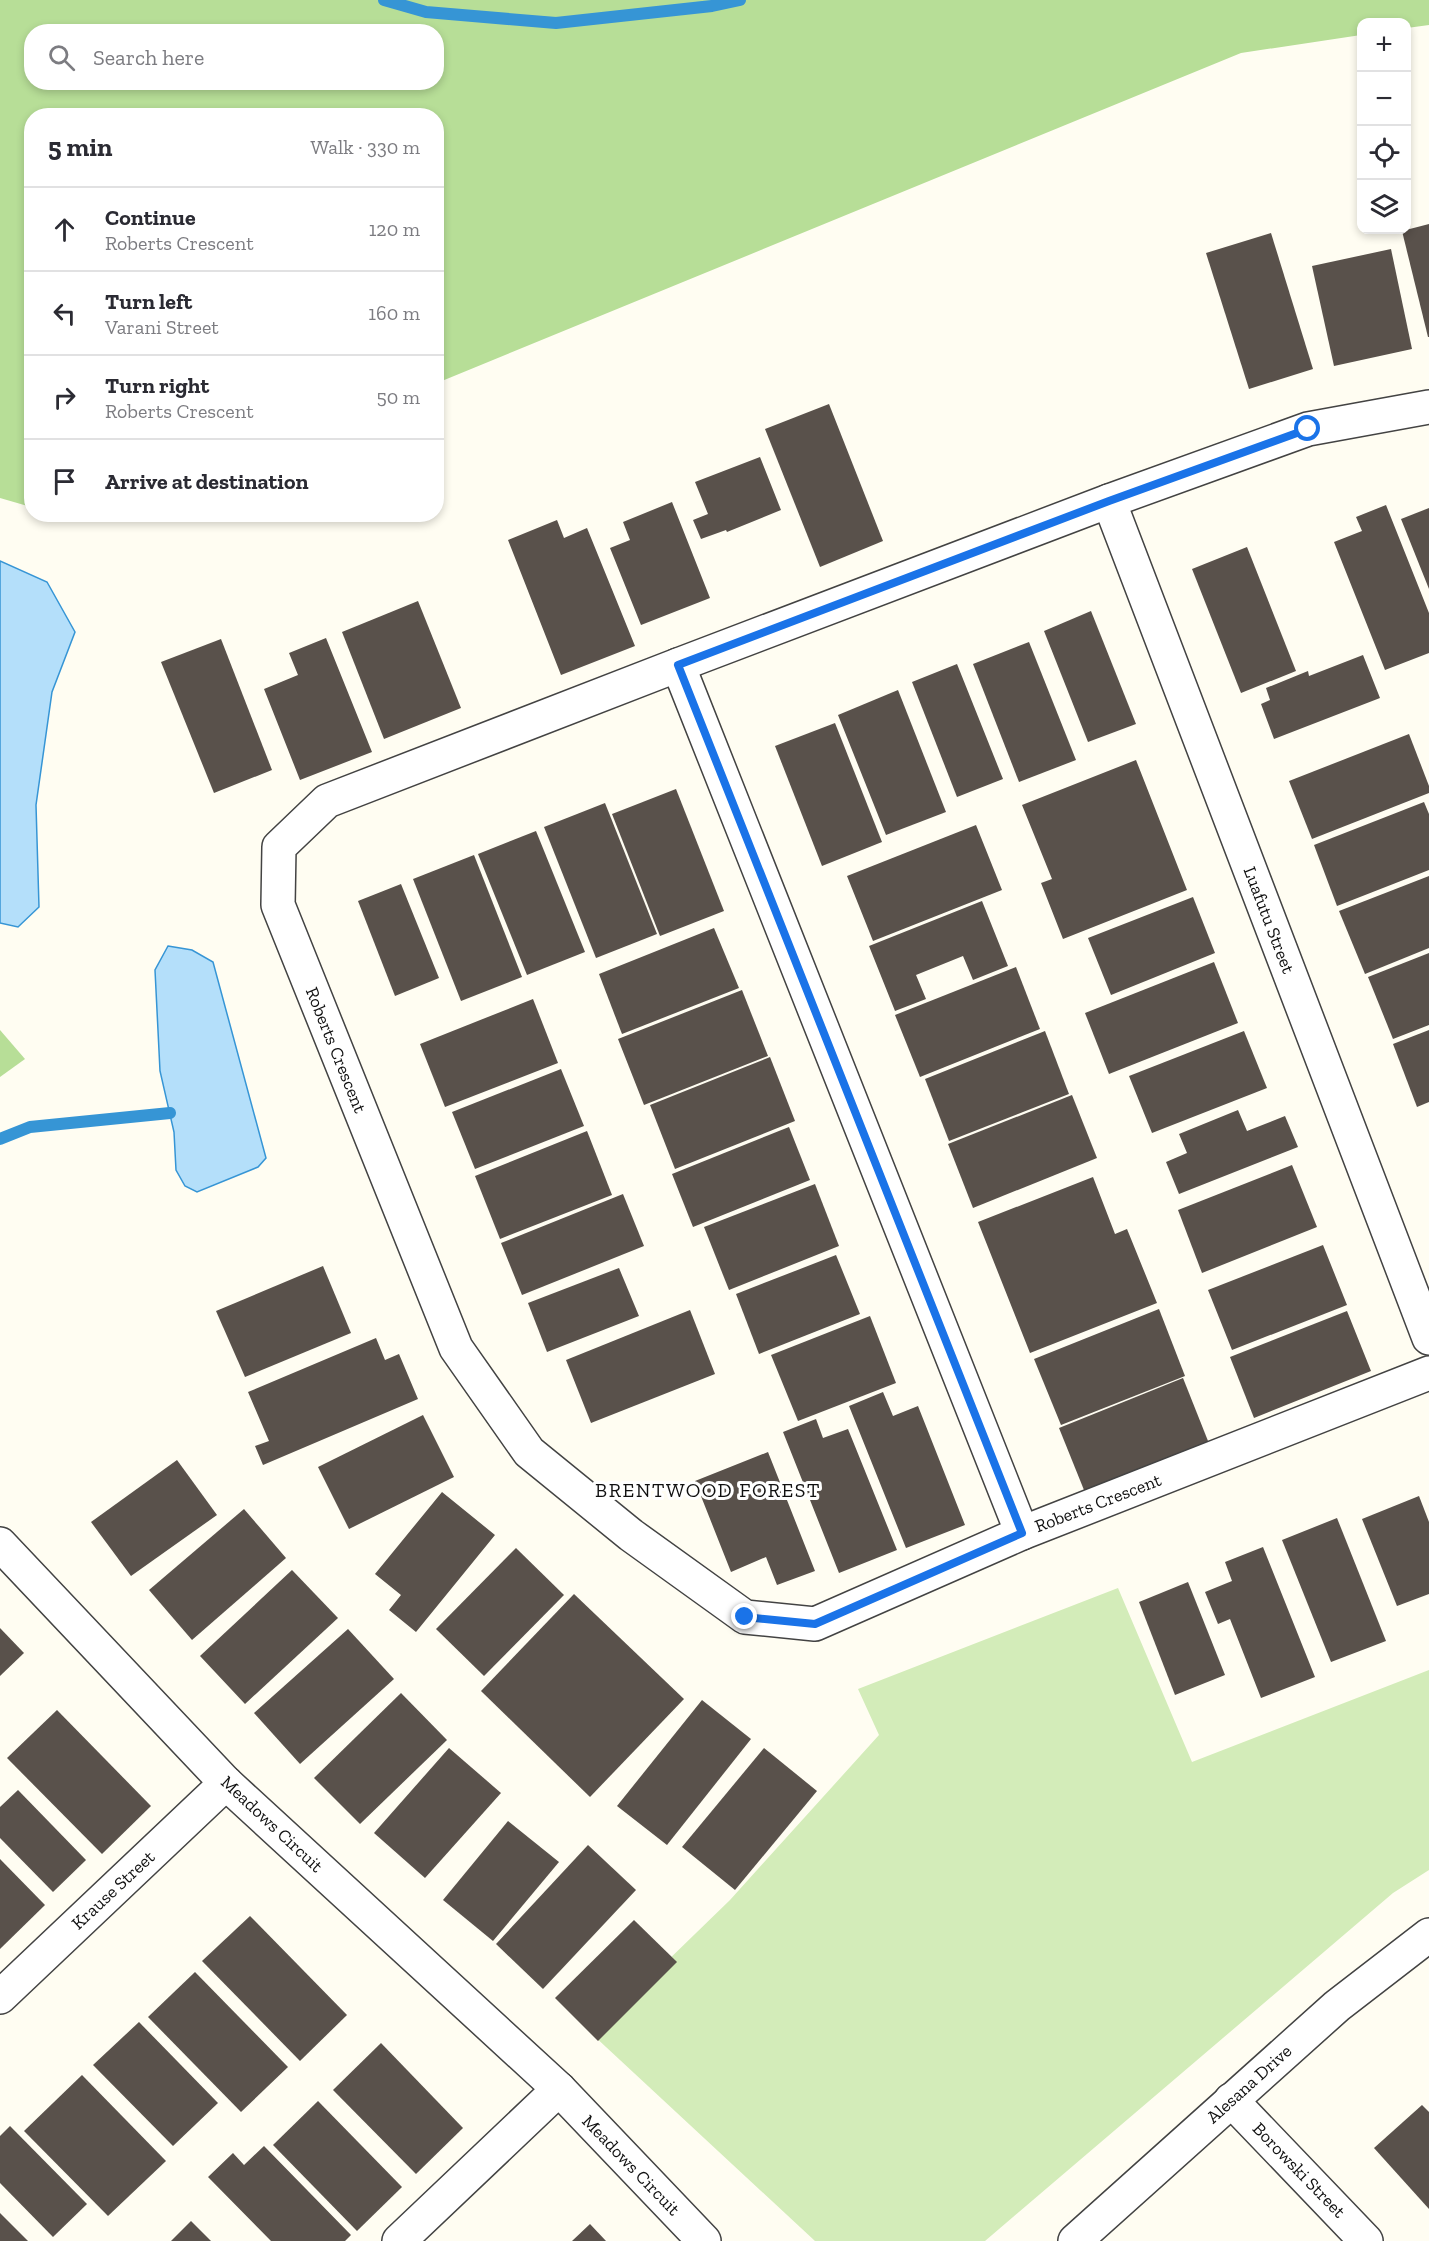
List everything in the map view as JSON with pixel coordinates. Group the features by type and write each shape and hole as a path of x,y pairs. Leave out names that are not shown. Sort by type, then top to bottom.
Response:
{"street":[{"name":"Roberts Crescent","path":"1429,407 1308,429 1109,501 327,801 279,847 278,905 456,1348 529,1452 632,1535 745,1617 815,1624 1022,1533 1429,1373"},
{"name":"Luafutu Street","path":"1109,501 1429,1338"},
{"path":"678,665 1022,1533"},
{"name":"Meadows Circuit","path":"0,1544 226,1783 559,2089 704,2241"},
{"name":"Krause Street","path":"0,1997 226,1783"},
{"name":"Alesana Drive","path":"1075,2241 1337,2006 1429,1935"},
{"path":"399,2241 559,2089"},
{"name":"Borowski Street","path":"1231,2100 1366,2241"}],"green space":[{"path":"0,0 1429,0 1429,25 1411,27 1411,18 1357,18 1357,36 1241,53 444,380 444,108 24,108 24,505 0,498"},
{"path":"0,1030 25,1059 0,1077"},
{"path":"1118,1588 1192,1762 1429,1670 1429,1870 1393,1893 985,2241 815,2241 592,2034 730,1900 879,1735 858,1689"}],"water":[{"path":"0,561 47,582 75,632 52,692 36,805 39,907 18,927 0,923"},
{"path":"168,946 192,950 213,962 266,1158 258,1167 197,1192 185,1186 176,1170 174,1132 160,1071 155,970"}],"building":[{"path":"1429,224 1429,337 1403,234 1411,234 1411,229"},
{"path":"1271,233 1313,369 1249,389 1206,253"},
{"path":"1391,249 1412,349 1334,366 1312,266"},
{"path":"829,404 883,541 820,567 765,429"},
{"path":"760,457 781,510 727,532 726,530 701,539 693,520 708,514 695,482"},
{"path":"672,502 710,598 641,625 610,548 630,540 623,522"},
{"path":"1386,505 1429,613 1429,653 1385,670 1334,542 1362,531 1356,517"},
{"path":"1429,508 1429,589 1401,519"},
{"path":"557,520 564,538 587,528 635,646 561,675 508,540"},
{"path":"1247,547 1296,671 1241,693 1192,569"},
{"path":"418,601 461,708 384,739 342,632"},
{"path":"1091,611 1136,724 1088,742 1044,631"},
{"path":"326,638 372,752 300,780 264,689 298,675 289,653"},
{"path":"221,639 272,770 214,793 161,662"},
{"path":"1029,642 1076,760 1019,782 973,664"},
{"path":"1363,655 1380,698 1274,739 1261,704 1270,700 1266,688 1308,671 1309,676"},
{"path":"957,664 1003,779 957,797 912,682"},
{"path":"898,690 946,812 886,835 838,715"},
{"path":"835,723 882,842 822,866 775,746"},
{"path":"1409,734 1429,786 1429,793 1312,839 1289,781"},
{"path":"1136,760 1187,890 1063,939 1041,883 1052,879 1022,805"},
{"path":"676,789 724,911 660,936 612,814"},
{"path":"1424,802 1429,814 1429,870 1337,906 1314,845"},
{"path":"605,803 657,934 596,958 544,827"},
{"path":"976,825 1002,890 873,941 847,876"},
{"path":"536,831 585,952 527,975 478,854"},
{"path":"474,855 522,977 461,1001 413,879"},
{"path":"1429,876 1429,948 1365,974 1339,911"},
{"path":"401,884 439,978 395,996 358,901"},
{"path":"1193,897 1215,953 1111,995 1088,938"},
{"path":"982,901 1008,966 973,980 963,956 916,975 926,999 895,1011 869,946"},
{"path":"714,928 739,988 622,1034 599,974"},
{"path":"1429,953 1429,1025 1393,1039 1368,977"},
{"path":"1214,962 1238,1023 1109,1074 1085,1013"},
{"path":"1016,967 1040,1029 920,1077 895,1015"},
{"path":"742,990 768,1056 644,1105 618,1039"},
{"path":"533,999 558,1063 445,1107 420,1044"},
{"path":"1429,1030 1429,1102 1417,1107 1393,1044"},
{"path":"1045,1031 1069,1094 949,1141 925,1079"},
{"path":"1244,1031 1267,1088 1152,1133 1129,1076"},
{"path":"770,1057 795,1121 675,1169 650,1105"},
{"path":"561,1069 584,1126 475,1169 452,1112"},
{"path":"1072,1095 1097,1158 973,1208 948,1144"},
{"path":"1238,1110 1247,1131 1285,1116 1298,1147 1179,1194 1166,1162 1187,1153 1179,1134"},
{"path":"789,1127 810,1180 693,1227 672,1174"},
{"path":"587,1131 612,1195 500,1239 475,1176"},
{"path":"1292,1165 1317,1227 1202,1273 1178,1210"},
{"path":"1093,1177 1115,1234 1127,1229 1157,1303 1030,1353 978,1222"},
{"path":"815,1184 839,1246 729,1290 704,1227"},
{"path":"623,1194 644,1246 522,1295 501,1243"},
{"path":"1323,1245 1347,1305 1232,1350 1208,1290"},
{"path":"836,1255 860,1314 759,1354 736,1294"},
{"path":"323,1266 351,1333 245,1377 216,1311"},
{"path":"619,1268 639,1316 547,1352 528,1303"},
{"path":"1159,1309 1185,1376 1061,1425 1034,1359"},
{"path":"690,1310 715,1374 591,1423 566,1360"},
{"path":"1347,1311 1371,1371 1254,1418 1230,1357"},
{"path":"870,1316 896,1383 798,1421 771,1355"},
{"path":"376,1338 385,1360 399,1354 418,1399 263,1465 255,1446 269,1441 248,1392"},
{"path":"1183,1378 1210,1446 1086,1495 1059,1428"},
{"path":"883,1392 893,1416 918,1406 965,1525 906,1548 849,1406"},
{"path":"423,1415 454,1477 349,1529 318,1467"},
{"path":"816,1419 823,1438 848,1429 897,1550 839,1573 783,1432"},
{"path":"768,1452 815,1571 777,1585 766,1557 731,1572 695,1481"},
{"path":"177,1460 217,1515 131,1576 91,1522"},
{"path":"442,1492 495,1535 416,1632 389,1610 401,1595 375,1574"},
{"path":"1419,1496 1429,1522 1429,1594 1397,1606 1362,1519"},
{"path":"244,1509 286,1558 192,1640 149,1590"},
{"path":"1337,1518 1386,1641 1331,1662 1282,1540"},
{"path":"1263,1547 1315,1677 1261,1698 1230,1619 1218,1624 1205,1592 1232,1581 1225,1562"},
{"path":"516,1548 564,1595 484,1676 436,1629"},
{"path":"292,1570 338,1618 245,1704 200,1656"},
{"path":"1188,1582 1225,1675 1175,1695 1139,1602"},
{"path":"574,1594 684,1699 590,1797 481,1691"},
{"path":"0,1628 24,1653 0,1676"},
{"path":"348,1629 394,1679 300,1764 254,1713"},
{"path":"401,1693 447,1740 360,1824 314,1778"},
{"path":"702,1700 751,1739 667,1845 617,1806"},
{"path":"57,1710 151,1806 102,1854 7,1758"},
{"path":"449,1748 501,1793 425,1878 374,1833"},
{"path":"764,1748 817,1791 735,1890 682,1847"},
{"path":"18,1790 86,1860 53,1892 0,1838 0,1807"},
{"path":"508,1821 559,1862 493,1941 443,1900"},
{"path":"588,1845 636,1890 543,1989 496,1944"},
{"path":"0,1859 45,1905 0,1949"},
{"path":"250,1916 347,2015 300,2061 202,1961"},
{"path":"634,1920 677,1962 598,2041 555,1998"},
{"path":"195,1972 288,2067 241,2112 148,2017"},
{"path":"139,2022 218,2103 173,2146 93,2065"},
{"path":"381,2043 463,2128 416,2174 333,2090"},
{"path":"82,2075 166,2161 108,2216 24,2131"},
{"path":"318,2101 402,2187 357,2231 273,2145"},
{"path":"1422,2105 1429,2112 1429,2209 1374,2148"},
{"path":"10,2126 87,2204 53,2237 0,2183 0,2136"},
{"path":"264,2146 351,2235 345,2241 271,2241 208,2177 233,2153 244,2165"},
{"path":"0,2213 28,2241 0,2241"},
{"path":"191,2221 211,2241 171,2241"},
{"path":"590,2224 606,2241 572,2241"}],"waterway":[{"path":"384,0 426,12 556,23 712,6 740,0"},
{"path":"0,1139 30,1127 170,1113"}],"district":[{"name":"BRENTWOOD FOREST","path":"708,1490"}],"route":[{"path":"745,1617 815,1624 1022,1533 678,665 1109,501 1308,429"}]}
